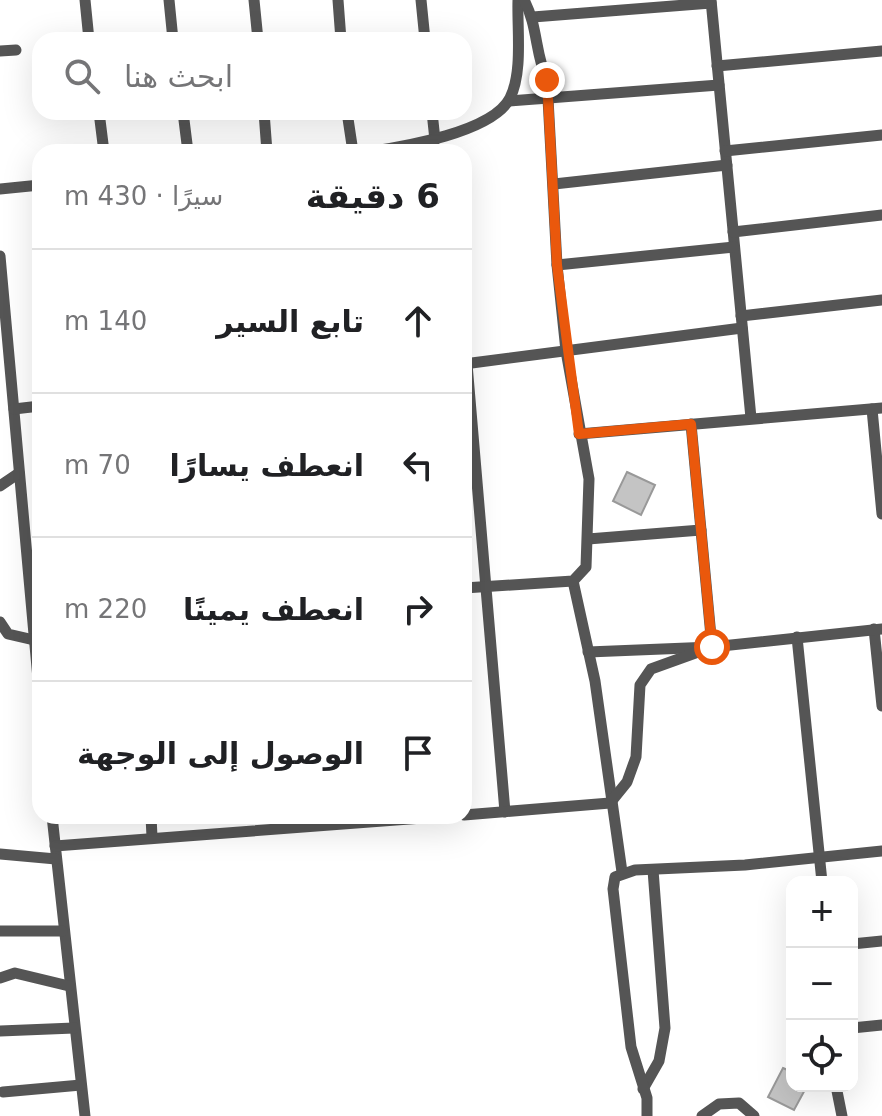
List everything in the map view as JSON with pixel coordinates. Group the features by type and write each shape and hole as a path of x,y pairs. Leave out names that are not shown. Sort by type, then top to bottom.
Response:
{"street":[{"path":"85,0 88,32"},
{"path":"169,0 172,32"},
{"path":"254,0 257,32"},
{"path":"338,0 340,32"},
{"path":"421,0 424,32"},
{"path":"472,587 573,581 586,567 589,479 566,351 557,265 547,80 541,66 533,17 521,0"},
{"path":"509,101 515,84 521,0"},
{"path":"533,17 711,1 751,418"},
{"path":"0,51 16,50"},
{"path":"717,66 882,51"},
{"path":"413,144 435,140 482,121 509,101 719,85"},
{"path":"100,120 103,144"},
{"path":"184,120 187,144"},
{"path":"265,120 266,144"},
{"path":"348,120 352,144"},
{"path":"433,120 435,140"},
{"path":"725,151 882,135"},
{"path":"554,184 727,165"},
{"path":"0,189 32,186"},
{"path":"733,232 882,215"},
{"path":"557,265 734,247"},
{"path":"0,256 4,346 14,409 32,598"},
{"path":"472,363 882,300"},
{"path":"14,409 32,407"},
{"path":"579,434 877,408 882,514"},
{"path":"691,424 712,647"},
{"path":"472,438 505,812"},
{"path":"0,486 19,473"},
{"path":"588,539 701,530"},
{"path":"573,581 588,652 622,872"},
{"path":"0,622 8,634 32,636"},
{"path":"588,652 712,647 878,629 882,706"},
{"path":"797,637 821,876"},
{"path":"472,814 610,803 627,782 636,757 640,685 651,669 712,647"},
{"path":"53,824 62,931 85,1116"},
{"path":"151,824 152,837"},
{"path":"236,824 236,831"},
{"path":"0,854 56,852 152,837 292,824"},
{"path":"647,1116 631,1047 613,889 615,877 622,872 882,851"},
{"path":"643,1089 659,1061 665,1028 653,870"},
{"path":"0,931 62,931"},
{"path":"858,943 882,941"},
{"path":"0,978 15,973 69,986"},
{"path":"858,1027 882,1025"},
{"path":"0,1031 74,1028"},
{"path":"3,1092 81,1085"},
{"path":"837,1092 842,1116"},
{"path":"738,1116 739,1103"},
{"path":"702,1116 719,1104 739,1103 754,1116"}],"building":[{"path":"627,472 655,485 641,515 613,501"},
{"path":"783,1068 786,1069 786,1092 804,1092 794,1110 768,1097"}],"route":[{"path":"547,80 557,265 579,434 691,424 712,647"}]}
